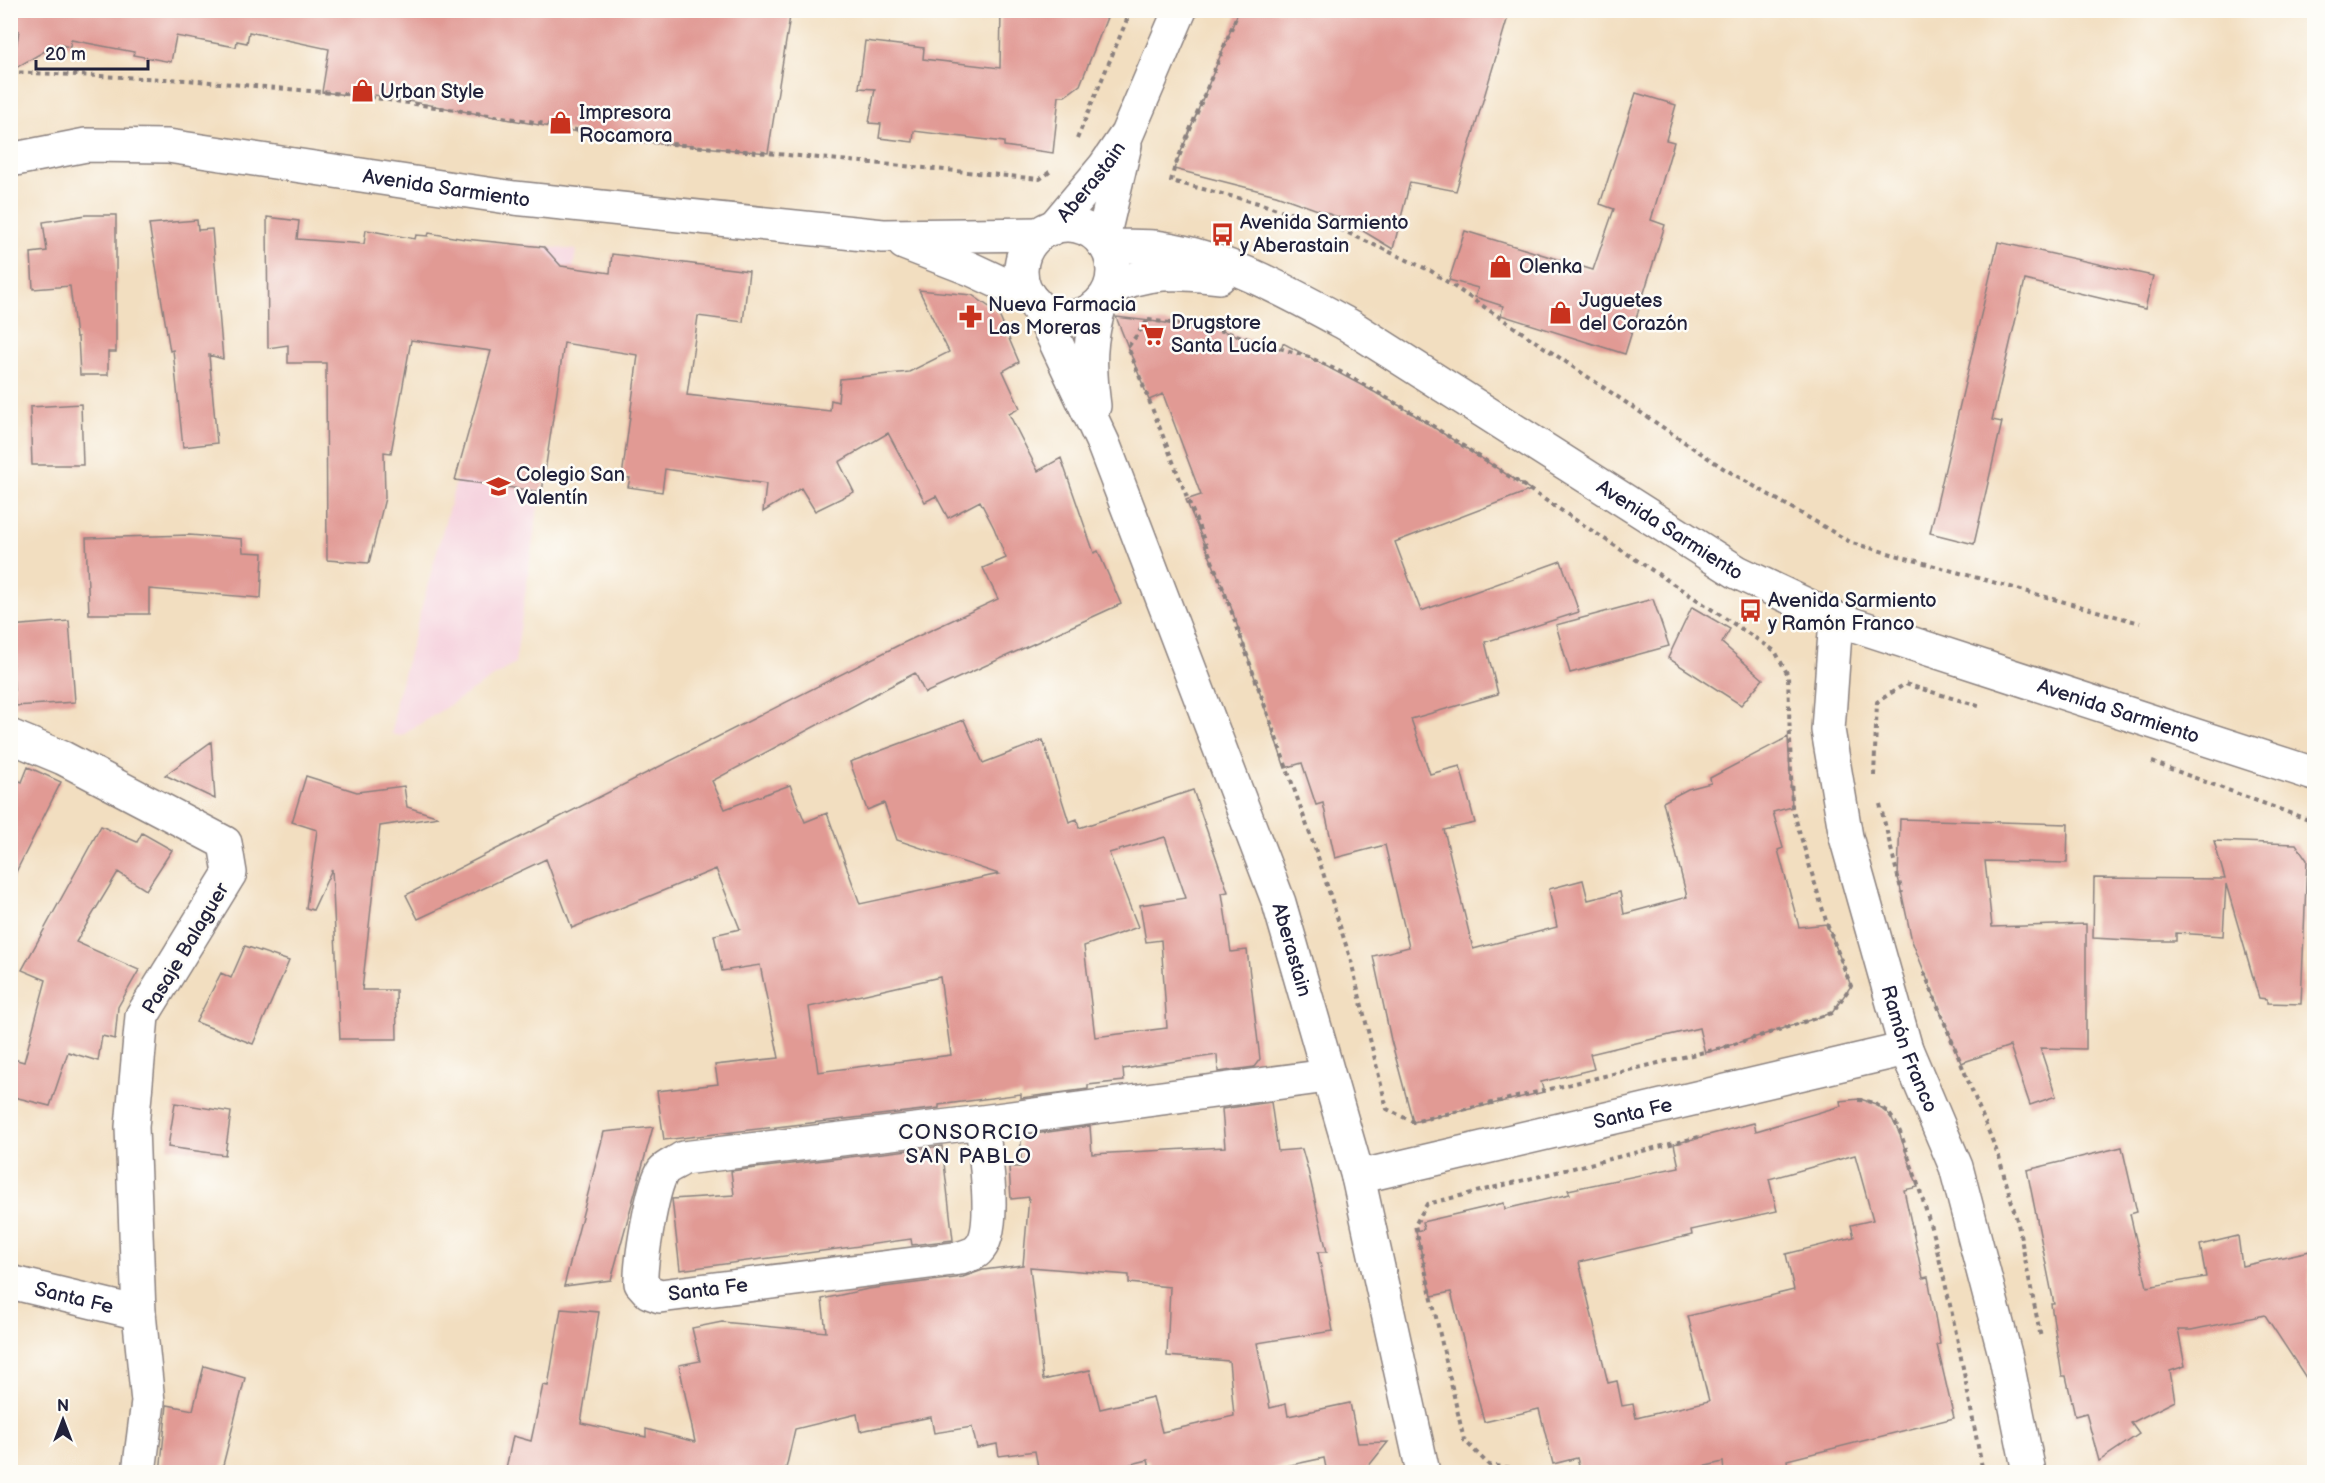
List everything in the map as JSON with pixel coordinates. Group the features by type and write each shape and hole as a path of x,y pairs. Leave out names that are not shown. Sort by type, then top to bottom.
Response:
{"street":[{"name":"Aberastain","path":"1046,231 1105,166 1127,134 1180,10"},
{"name":"Aberastain","path":"1105,244 1127,134"},
{"name":"Avenida Sarmiento","path":"10,160 86,145 168,146 514,198 883,236 1046,231"},
{"path":"1068,225 1083,228 1105,244 1113,267 1106,296 1090,311 1075,316 1060,316 1046,312 1032,299 1021,275 1023,260 1029,246 1046,231 1068,225"},
{"name":"Avenida Sarmiento","path":"883,236 971,269 1032,299"},
{"name":"Avenida Sarmiento","path":"1105,244 1160,248 1218,261 1350,326 1737,572 1836,619 2314,774"},
{"name":"Avenida Sarmiento","path":"1106,296 1130,278 1156,274 1216,276 1263,283"},
{"name":"Aberastain","path":"1103,443 1095,410 1090,359 1092,329 1106,296"},
{"name":"Aberastain","path":"1032,299 1051,332 1103,443 1279,903 1327,1076 1358,1177 1423,1473"},
{"name":"Ramón Franco","path":"1836,619 1828,730 1846,837 1906,1049 1956,1167 2006,1358 2029,1473"},
{"name":"Pasaje Balaguer","path":"10,736 63,758 225,843 230,873 142,1016 132,1127 139,1313 148,1402 139,1473"},
{"name":"Santa Fe","path":"1358,1177 1906,1049"},
{"name":"Santa Fe","path":"982,1122 990,1217 987,1235 978,1250 961,1258 660,1296 649,1292 641,1283 640,1270 654,1195 664,1170 683,1158 982,1122 1327,1076"},
{"name":"Santa Fe","path":"10,1282 139,1313"}],"path":[{"path":"1073,148 1131,10"},
{"path":"1239,10 1171,181 1258,203 1335,227 1431,271 1723,468 1852,543 2140,623"},
{"path":"10,72 187,80 355,95 630,140 1040,179 1060,165"},
{"path":"1148,320 1216,329 1319,361 1416,415 1775,651 1788,675 1792,807 1827,924 1851,986 1832,1013 1705,1053 1413,1122 1387,1109 1351,961 1319,860 1229,604 1186,500 1149,400 1128,347 1148,320"},
{"path":"1874,782 1877,702 1905,684 1992,710"},
{"path":"2148,761 2314,822"},
{"path":"1877,793 1904,902"},
{"path":"1921,964 1999,1157 2018,1224 2042,1345"},
{"path":"1850,1100 1860,1099 1876,1104 1890,1115 1901,1138 1943,1274 1983,1473"},
{"path":"1545,1473 1489,1465 1464,1440 1415,1225 1427,1204 1705,1136"}],"shaded area":[{"name":"Colegio San Valentín","path":"521,244 576,250 515,663 401,736 392,734 396,701"}],"building":[{"path":"10,10 791,10 768,153 616,139 375,95 374,98 322,92 329,49 249,32 247,43 237,41 236,47 176,36 171,62 133,55 134,52 71,40 70,47 57,44 12,70 19,31 10,30"},
{"path":"1001,10 1110,10 1080,85 1065,96 1059,96 1053,153 1004,146 1004,142 914,131 913,142 879,138 881,124 869,123 875,89 859,88 865,41 924,48 923,59 1000,68"},
{"path":"1239,10 1510,10 1456,191 1410,182 1393,249 1343,219 1276,195 1174,169"},
{"path":"1636,93 1676,105 1666,140 1674,142 1651,220 1665,225 1625,354 1501,315 1503,306 1475,297 1478,288 1449,280 1465,231 1593,270 1614,209 1600,204"},
{"path":"86,215 116,215 116,352 108,352 108,375 80,375 78,337 76,337 70,286 33,289 31,253 47,251 43,222"},
{"path":"267,217 299,221 297,239 364,244 366,230 415,239 416,235 428,236 429,233 544,247 561,266 610,273 612,254 749,271 743,322 698,316 687,395 830,411 831,400 838,402 840,379 909,372 949,352 919,290 972,295 998,313 1019,362 1003,371 1020,408 1009,414 1038,471 1061,458 1094,553 1098,551 1121,604 925,693 915,673 712,781 725,809 790,785 805,822 827,813 860,904 999,874 897,840 884,803 867,810 850,762 964,720 983,763 1043,740 1069,822 1077,819 1079,828 1193,790 1228,892 1222,893 1231,952 1247,950 1260,1059 1254,1067 1218,1072 1217,1055 1123,1069 1124,1081 1088,1085 1088,1089 1021,1098 1021,1094 939,1105 939,1108 664,1140 657,1091 718,1084 715,1065 779,1058 760,965 722,971 714,935 740,929 716,869 572,928 546,859 418,919 406,895 899,645 998,599 983,568 1006,558 994,528 980,501 948,518 936,496 925,502 888,433 839,462 854,492 815,511 801,488 763,512 766,484 665,469 662,492 628,487 630,478 622,477 638,355 564,343 542,492 455,480 491,351 411,340 391,453 384,452 385,498 369,563 327,560 326,363 288,363 288,345 268,348","holes":["1165,837 1186,898 1140,905 1146,942 1161,940 1167,1028 1095,1037 1084,946 1138,927 1109,853","940,977 951,1055 818,1072 809,1007"]},
{"path":"197,220 198,230 212,229 223,359 209,355 217,443 183,447 173,350 170,351 149,224"},
{"path":"1998,242 2153,276 2145,309 2025,280 1992,420 2002,422 1974,544 1930,533"},
{"path":"1116,317 1216,329 1281,349 1283,343 1402,407 1531,490 1395,542 1421,611 1561,561 1579,612 1485,642 1498,694 1411,719 1430,774 1460,766 1475,823 1444,830 1473,949 1557,927 1549,889 1583,880 1588,900 1620,892 1624,914 1687,897 1663,802 1688,789 1711,783 1710,778 1788,737 1792,807 1773,812 1783,848 1778,850 1799,927 1827,924 1851,986 1832,1013 1705,1053 1699,1028 1590,1054 1594,1069 1541,1082 1544,1092 1413,1122 1391,1040 1373,956 1409,947 1385,845 1335,858 1323,803 1316,805 1302,763 1285,768 1231,607 1186,500 1201,495 1163,394 1149,400"},
{"path":"81,404 83,465 32,465 30,407"},
{"path":"189,535 242,539 243,552 263,553 261,598 149,589 149,614 89,614 86,538"},
{"path":"1653,599 1669,646 1570,673 1556,625"},
{"path":"1692,607 1730,629 1722,643 1763,679 1741,705 1668,658"},
{"path":"69,621 75,702 15,706 10,626"},
{"path":"211,742 215,799 165,775"},
{"path":"28,767 61,782 10,884 10,777 22,782"},
{"path":"306,776 357,792 404,786 407,807 439,817 380,826 362,990 396,990 397,1039 340,1039 332,869 313,910 306,908 317,830 292,822"},
{"path":"1900,819 2068,824 2067,863 1985,861 1992,927 2086,924 2086,1049 2040,1048 2056,1096 2030,1105 2010,1046 1961,1063 1912,941 1898,877"},
{"path":"101,826 137,842 142,833 172,850 146,890 118,872 76,942 139,970 118,1007 115,1039 102,1036 98,1061 68,1052 50,1106 10,1096 10,1058 24,1062 46,980 22,970"},
{"path":"2214,841 2296,844 2307,860 2301,1004 2267,1003 2267,999 2259,998 2226,884 2223,936 2176,933 2176,941 2093,938 2094,878 2225,879"},
{"path":"245,946 289,961 253,1044 196,1022 221,973 231,978"},
{"path":"1860,1099 1876,1104 1890,1115 1899,1132 1918,1187 1904,1190 1923,1278 1928,1277 1940,1344 1937,1345 1954,1418 1787,1460 1789,1473 1724,1473 1723,1462 1677,1473 1581,1473 1577,1458 1553,1464 1539,1409 1484,1422 1451,1292 1432,1296 1416,1231 1424,1229 1422,1222 1504,1203 1505,1209 1570,1194 1568,1190 1679,1167 1674,1144 1754,1123 1756,1131 1841,1106 1840,1101","holes":["1855,1155 1873,1220 1851,1225 1854,1237 1786,1254 1794,1290 1688,1316 1709,1401 1636,1418 1633,1404 1622,1406 1617,1381 1608,1383 1579,1262 1692,1235 1691,1230 1777,1211 1769,1179"]},
{"path":"1271,1102 1278,1151 1302,1149 1327,1252 1318,1252 1333,1331 1257,1343 1270,1408 1286,1404 1288,1416 1350,1403 1358,1443 1388,1442 1363,1473 1327,1473 1324,1458 1254,1473 1151,1473 1148,1460 1095,1473 1039,1473 1035,1451 999,1456 997,1444 977,1448 972,1427 934,1433 931,1417 860,1431 857,1414 795,1429 785,1473 505,1473 513,1436 531,1441 543,1385 548,1386 561,1309 599,1312 581,1423 646,1437 646,1429 695,1442 679,1365 700,1361 692,1328 722,1322 826,1332 822,1299 868,1289 963,1277 983,1270 1023,1265 1029,1197 1011,1199 1009,1167 1021,1167 1021,1136 1090,1126 1092,1154 1225,1147 1222,1109","holes":["1030,1267 1129,1275 1129,1283 1170,1287 1167,1356 1229,1361 1234,1416 1162,1432 1153,1397 1100,1409 1090,1370 1043,1380"]},
{"path":"175,1103 231,1112 225,1155 168,1147"},
{"path":"653,1127 611,1280 564,1286 604,1132"},
{"path":"942,1146 953,1240 912,1245 911,1239 680,1270 672,1199 734,1195 731,1171"},
{"path":"2122,1147 2137,1212 2130,1214 2147,1287 2206,1277 2200,1245 2238,1236 2242,1266 2310,1251 2309,1306 2314,1306 2314,1390 2265,1315 2191,1330 2178,1330 2185,1366 2170,1371 2175,1401 2131,1423 2139,1434 2099,1461 2086,1413 2075,1416 2066,1376 2062,1376 2051,1304 2054,1304 2027,1170"},
{"path":"204,1366 245,1378 221,1473 160,1473 167,1405 193,1410"}],"place":[{"name":"Urban Style","path":"362,91"},
{"name":"Impresora Rocamora","path":"561,123"},
{"name":"Avenida Sarmiento y Aberastain","path":"1222,234"},
{"name":"Olenka","path":"1501,266"},
{"name":"Juguetes del Corazón","path":"1561,312"},
{"name":"Nueva Farmacia Las Moreras","path":"970,316"},
{"name":"Drugstore Santa Lucía","path":"1153,334"},
{"name":"Colegio San Valentín","path":"498,486"},
{"name":"Avenida Sarmiento y Ramón Franco","path":"1750,611"}],"district":[{"name":"CONSORCIO SAN PABLO","path":"969,1144"}]}
